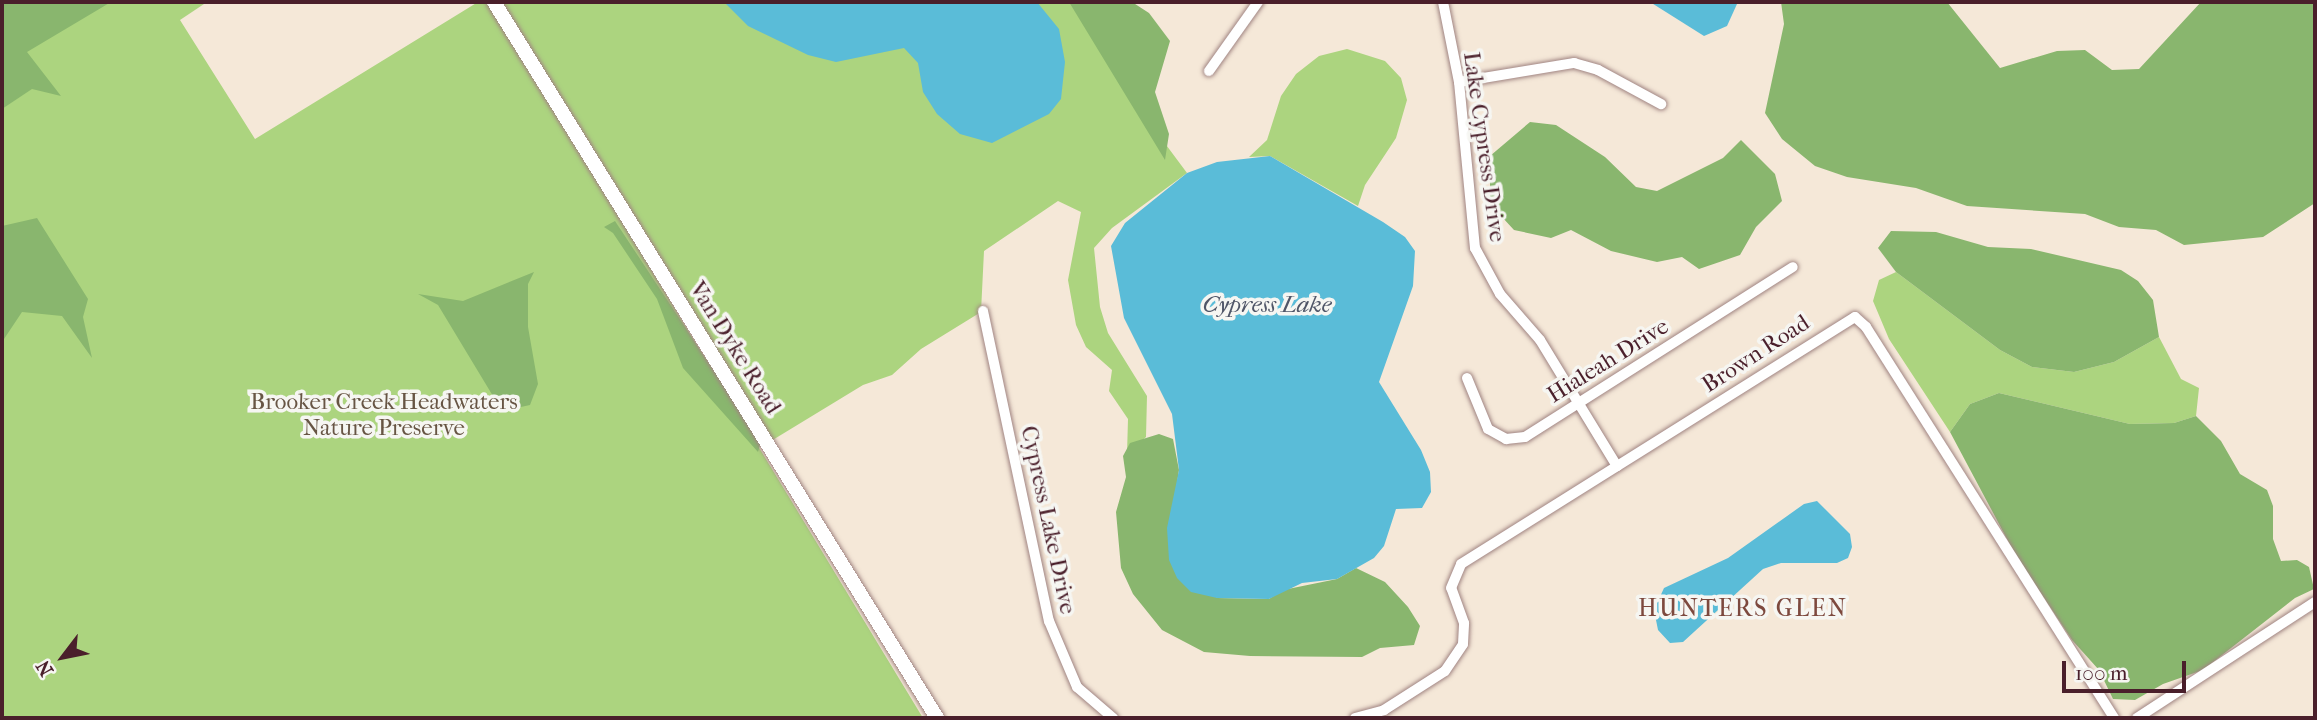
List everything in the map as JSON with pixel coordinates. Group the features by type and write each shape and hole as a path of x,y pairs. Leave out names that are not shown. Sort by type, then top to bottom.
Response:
{"main road":[{"name":"Van Dyke Road","path":"494,2 937,718"}],"street":[{"path":"1209,71 1258,2"},
{"name":"Lake Cypress Drive","path":"1443,2 1459,82 1475,248 1500,294 1540,340 1617,466"},
{"path":"1459,82 1574,63 1598,70 1661,104"},
{"name":"Hialeah Drive","path":"1467,377 1488,429 1506,439 1525,437 1793,267"},
{"name":"Cypress Lake Drive","path":"983,311 1049,621 1077,687 1113,718"},
{"name":"Brown Road","path":"1355,718 1416,693 1445,671 1463,644 1464,623 1451,588 1461,564 1854,317 1866,327 2113,718"},
{"path":"2137,718 2315,602"}],"green space":[{"name":"Brooker Creek Headwaters Nature Preserve","path":"2,2 207,2 180,20 255,139 478,2 489,2 923,718 2,718"},
{"path":"2,2 111,2 27,52 61,96 32,89 2,109"},
{"path":"500,2 1095,2 1146,79 1158,134 1187,173 1112,228 1094,248 1100,307 1108,333 1147,396 1146,437 1127,454 1128,419 1109,391 1112,370 1086,347 1076,325 1068,280 1081,212 1058,201 984,251 981,312 921,349 892,375 863,385 771,441"},
{"path":"1069,2 1132,2 1149,13 1170,41 1155,92 1169,134 1165,160"},
{"path":"1781,2 1947,2 2000,68 2057,51 2085,50 2112,70 2139,69 2201,2 2315,2 2315,203 2263,237 2184,245 2156,230 2119,227 2085,214 1967,206 1916,188 1847,177 1815,166 1782,139 1765,113 1784,24"},
{"path":"1347,49 1385,61 1401,78 1407,100 1396,138 1365,185 1358,206 1270,156 1249,157 1267,140 1281,96 1296,74 1319,56"},
{"path":"1530,122 1556,125 1605,157 1636,187 1657,191 1723,158 1741,140 1775,174 1782,201 1756,227 1740,255 1699,269 1682,257 1657,262 1611,251 1571,230 1551,238 1514,230 1490,204 1490,156"},
{"path":"37,218 88,299 83,317 92,358 62,316 22,312 2,342 2,226"},
{"path":"615,221 761,442 758,452 683,368 657,299 613,233 604,227"},
{"path":"1891,231 1936,232 1988,247 2031,249 2121,270 2138,281 2153,300 2159,337 2114,362 2074,372 2032,367 2000,350 1896,272 1878,248"},
{"path":"534,272 528,284 528,327 538,384 530,405 502,411 438,305 418,294 463,301"},
{"path":"1896,272 2000,350 2032,367 2074,372 2114,362 2159,337 2181,379 2199,388 2196,416 2174,423 2130,424 1999,393 1970,404 1950,432 1889,339 1873,301 1879,280"},
{"path":"1999,393 2130,424 2174,423 2196,416 2221,441 2240,474 2267,490 2273,506 2273,539 2281,561 2297,560 2309,567 2314,589 2295,598 2203,670 2163,684 2135,700 2113,699 2099,670 2072,640 2015,554 1950,432 1970,404"},
{"path":"1159,434 1173,439 1179,470 1175,497 1217,598 1269,599 1283,590 1337,579 1356,568 1385,582 1408,607 1420,626 1414,645 1380,648 1362,657 1250,656 1204,652 1162,630 1133,594 1121,568 1116,512 1126,477 1123,456 1130,443"}],"water":[{"path":"724,2 1037,2 1059,29 1065,62 1061,99 1049,114 992,143 960,134 937,114 923,92 918,63 904,48 836,62 808,55 748,26"},
{"path":"1650,2 1737,4 1727,26 1704,36"},
{"name":"Cypress Lake","path":"1270,156 1383,222 1405,237 1415,251 1413,286 1379,382 1421,450 1430,472 1431,492 1422,508 1396,509 1384,546 1374,558 1337,579 1302,583 1269,599 1217,598 1191,592 1177,578 1169,560 1167,528 1179,470 1172,414 1124,318 1111,246 1125,223 1187,173 1217,162"},
{"path":"1817,501 1850,534 1852,547 1848,558 1837,563 1781,563 1763,569 1683,642 1670,643 1658,630 1654,610 1664,588 1728,558 1804,504"}],"district":[{"name":"HUNTERS GLEN","path":"1743,609"}]}
